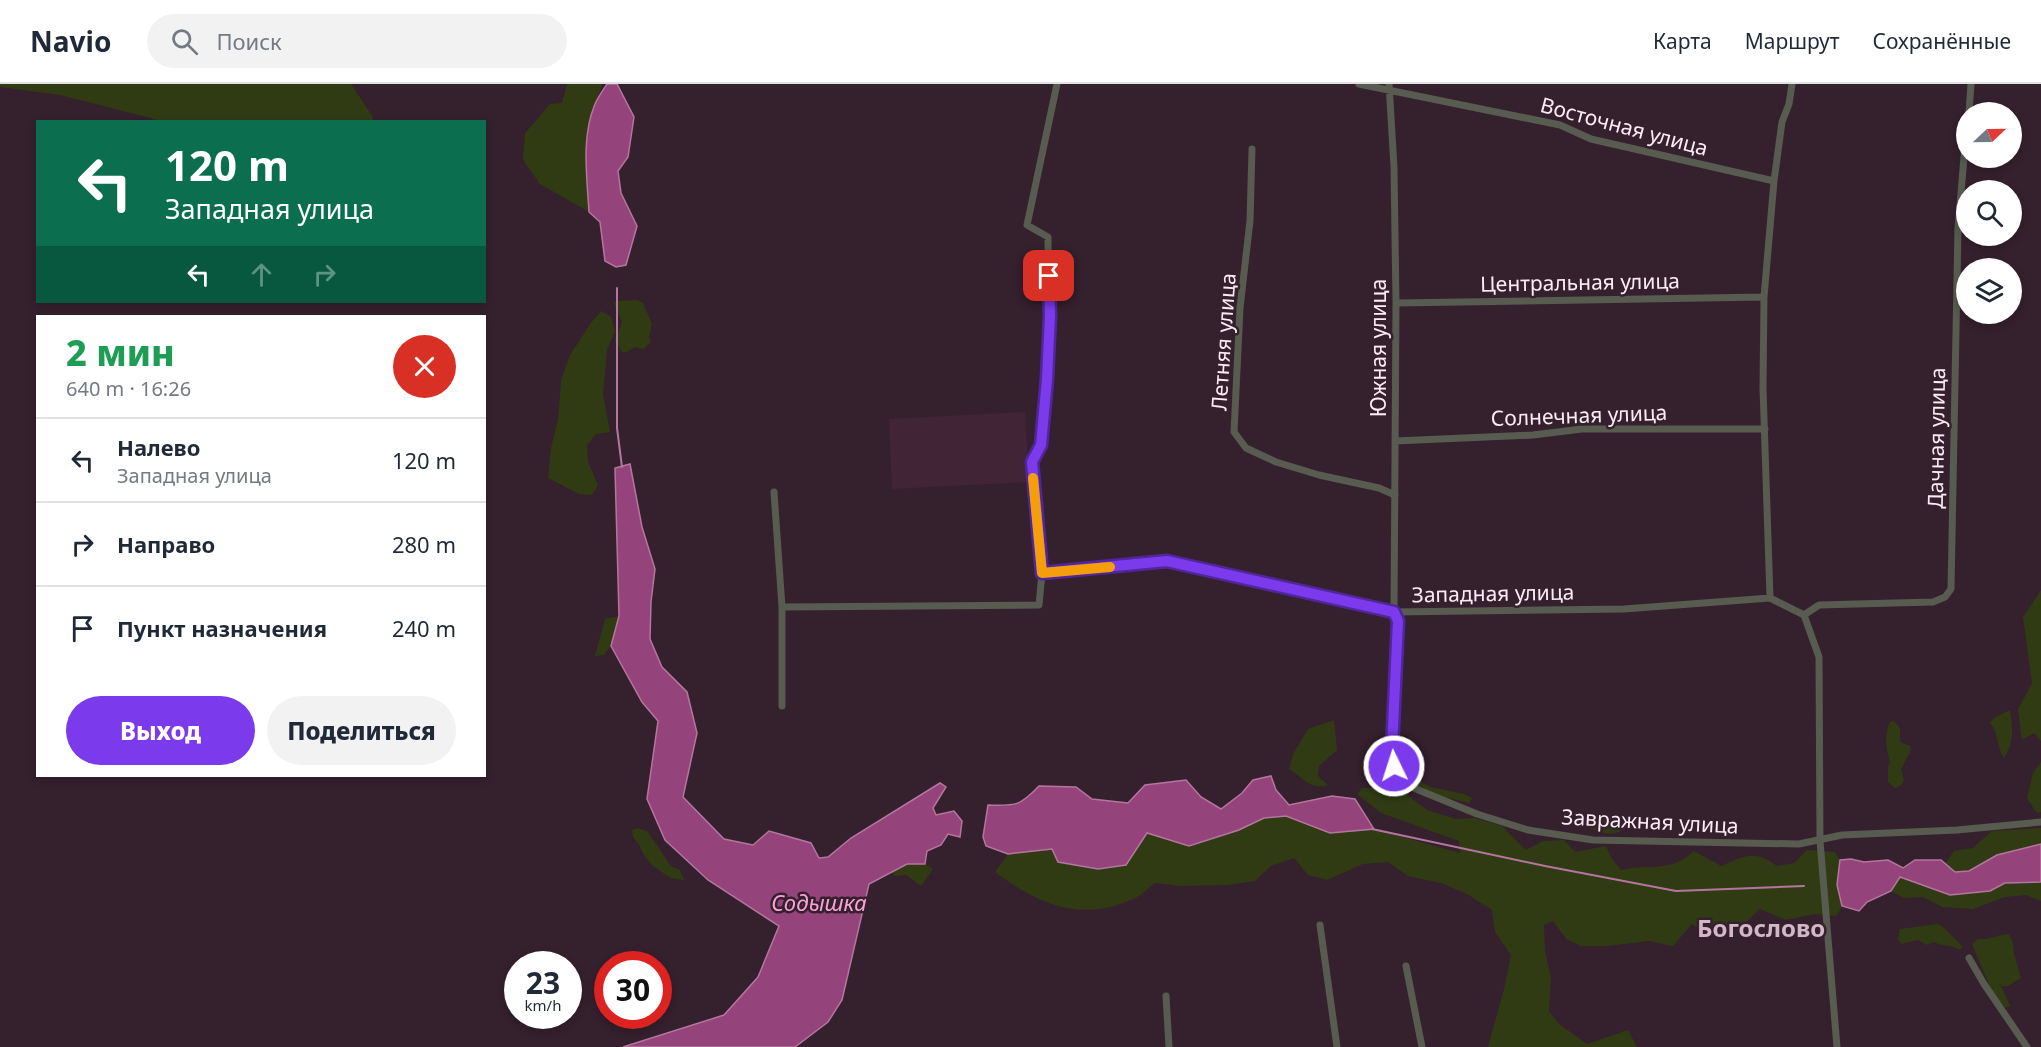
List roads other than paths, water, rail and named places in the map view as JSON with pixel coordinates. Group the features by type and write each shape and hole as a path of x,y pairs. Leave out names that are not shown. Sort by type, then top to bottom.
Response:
{"street":[{"path":"782,607 1040,605 1042,573 1032,462 1041,445 1049,357 1048,237 1027,225 1058,84"},
{"name":"Восточная улица","path":"1359,84 1389,87 1560,125 1591,139 1774,181"},
{"path":"1792,84 1789,104 1782,122 1774,181 1764,297 1770,598 1804,615 1819,657 1820,841 1837,1047"},
{"path":"1969,102 1971,84"},
{"name":"Южная улица","path":"1389,87 1394,167 1396,303 1394,612"},
{"name":"Летняя улица","path":"1252,149 1250,221 1240,308 1234,432 1246,448 1276,462 1319,475 1378,488 1395,495"},
{"name":"Дачная улица","path":"1804,615 1819,605 1933,602 1945,597 1951,589 1958,228 1963,168"},
{"name":"Центральная улица","path":"1396,303 1764,297"},
{"name":"Солнечная улица","path":"1395,441 1533,435 1582,429 1765,429"},
{"path":"774,492 782,607 782,706"},
{"name":"Западная улица","path":"1042,573 1167,561 1394,612 1624,609 1770,598"},
{"name":"Завражная улица","path":"1394,612 1398,621 1392,748 1394,766 1404,784 1477,814 1528,830 1593,840 1799,844 1842,835 1957,830 2041,822"},
{"path":"1320,925 1336,1047"},
{"path":"1969,958 2027,1047"},
{"path":"1406,966 1422,1047"},
{"path":"1166,996 1168,1047"}],"water":[{"path":"607,84 617,84 634,117 628,157 618,171 621,193 637,226 626,265 616,267 605,261 600,222 589,212 586,171 586,143 591,117 596,101"},
{"name":"Содышка","path":"630,464 642,527 655,569 650,639 662,667 687,692 697,733 683,797 724,839 753,845 769,831 811,843 819,858 828,857 851,838 940,783 946,787 933,808 936,815 954,811 962,821 960,837 948,834 941,845 927,851 925,864 907,864 869,884 842,1000 828,1022 795,1047 623,1047 724,1015 758,977 779,926 708,880 665,840 647,799 658,721 642,702 611,646 619,616 615,468"},
{"path":"1271,776 1276,790 1289,805 1332,796 1355,799 1374,829 1330,833 1286,816 1264,818 1239,830 1189,846 1147,833 1126,865 1098,869 1058,862 1052,849 1008,854 986,846 983,837 988,805 1017,803 1027,798 1039,786 1076,787 1092,799 1128,803 1145,785 1186,780 1201,797 1221,809 1242,793 1253,780"},
{"path":"2041,844 2041,882 2005,883 1990,891 1950,895 1900,877 1891,891 1867,902 1859,911 1842,906 1837,885 1840,860 1851,859 1864,862 1888,860 1903,868 1915,860 1941,860 1955,872 1969,871 1997,855"}],"waterway":[{"path":"617,288 617,428 622,467"},
{"path":"1372,829 1676,891 1804,886"}],"district":[{"name":"Богослово","path":"1761,929"}]}
